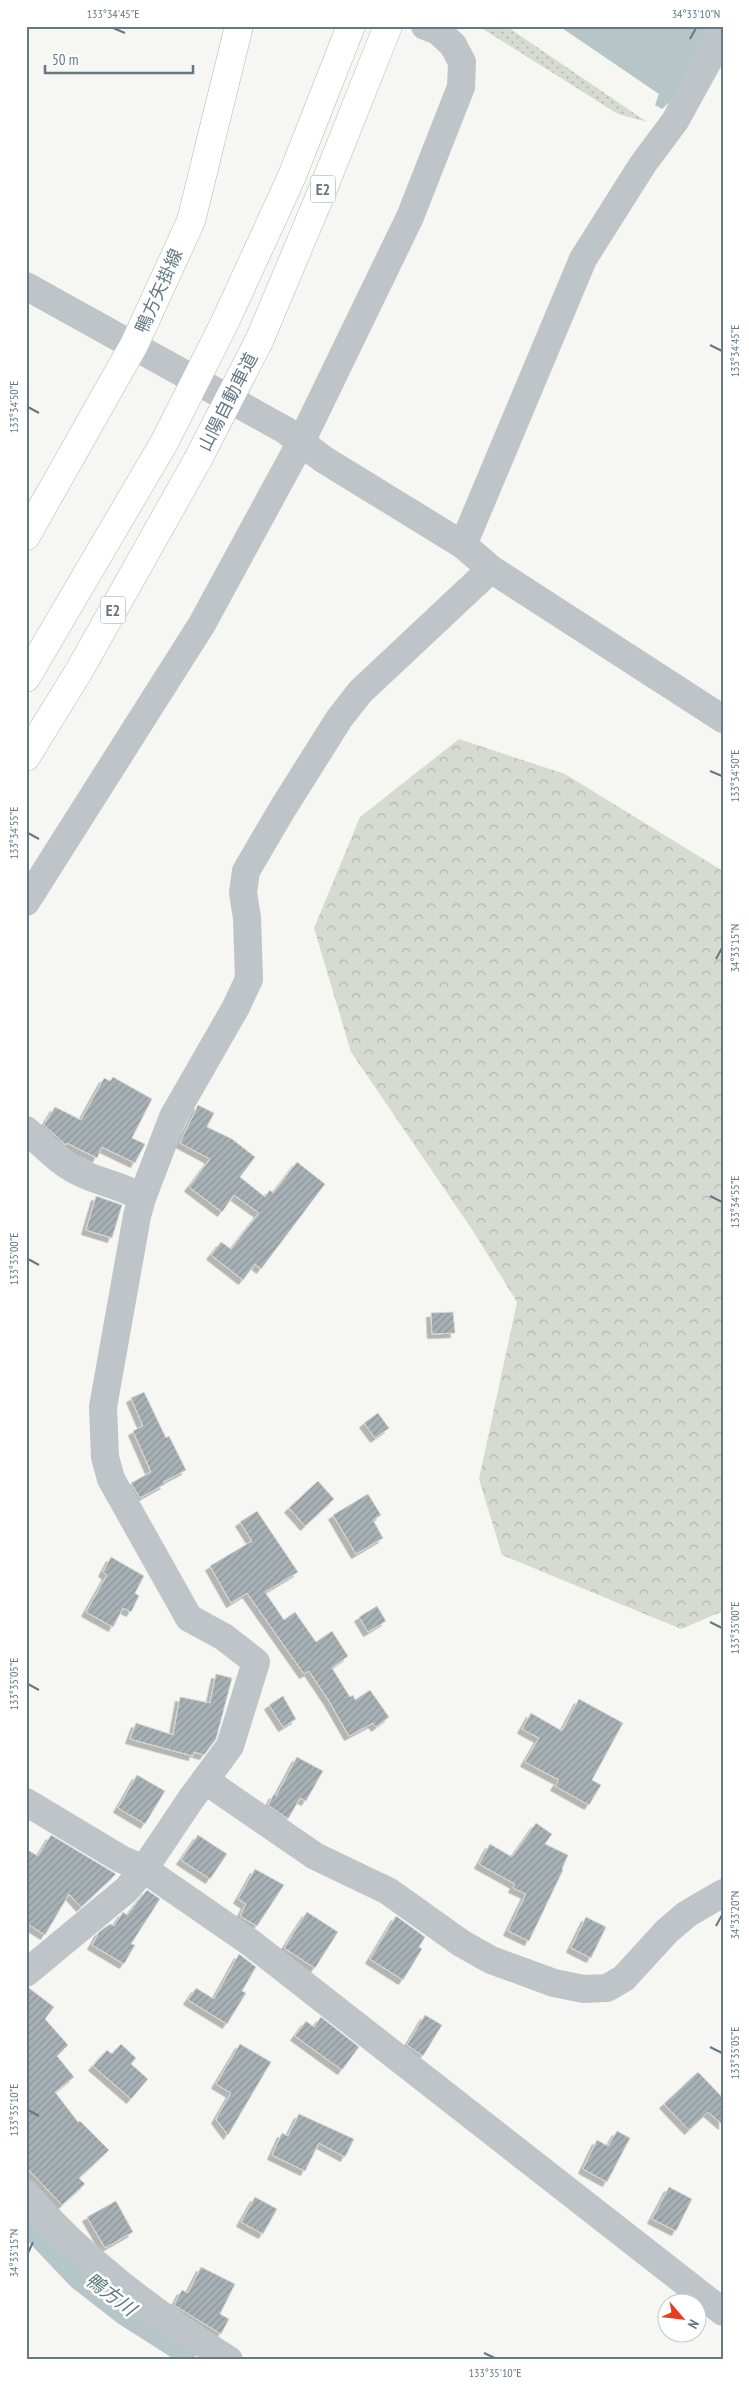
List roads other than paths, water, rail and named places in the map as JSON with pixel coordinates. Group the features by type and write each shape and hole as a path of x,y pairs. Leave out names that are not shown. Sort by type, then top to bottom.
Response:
{"main road":[{"name":"鴨方矢掛線","path":"26,536 134,345 191,221 239,26"},
{"name":"E2","path":"26,678 164,443 225,322 292,176 350,27"},
{"name":"山陽自動車道","path":"26,757 79,671 197,461 259,341 386,32"}],"street":[{"path":"26,902 202,624 301,442 410,217 461,87 462,62 453,45 438,31 425,26"},
{"path":"463,545 583,259 643,164 675,121 723,34"},
{"path":"26,286 285,430 323,459 463,545 491,569 723,719"},
{"path":"26,1973 126,1890 144,1869 191,1799 230,1746 256,1662 224,1637 189,1618 111,1479 105,1457 103,1407 142,1198 173,1117 236,1007 249,979 247,918 243,893 246,871 283,808 340,719 360,692 491,569"},
{"path":"26,1130 60,1161 82,1174 127,1188 142,1198"},
{"path":"206,1781 315,1856 388,1891 461,1943 491,1960 554,1983 584,1989 607,1988 624,1978 667,1931 687,1914 723,1893"},
{"path":"26,1802 121,1859 144,1869 259,1949 723,2312"},
{"path":"26,2194 54,2226 111,2278 199,2342 229,2360"}],"waterway":[{"name":"鴨方川","path":"26,2214 83,2274 128,2309 183,2344"}]}
